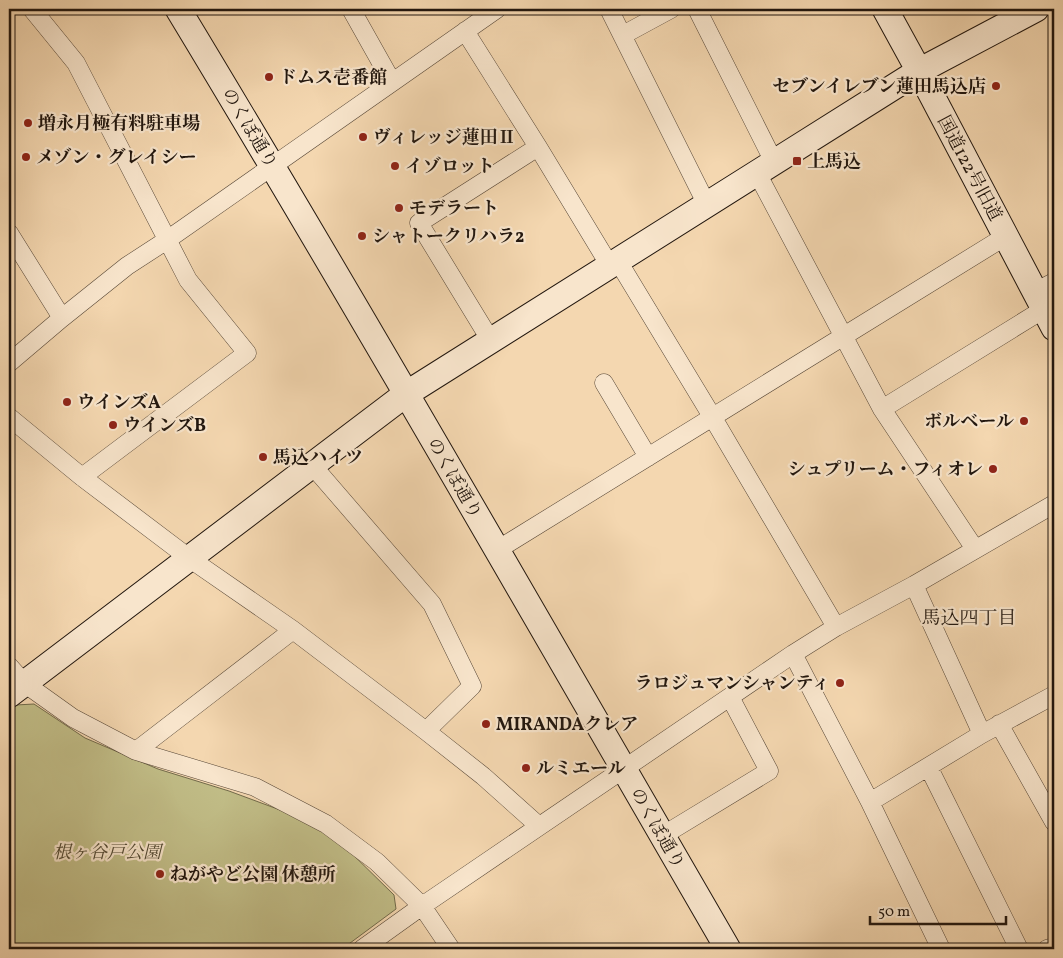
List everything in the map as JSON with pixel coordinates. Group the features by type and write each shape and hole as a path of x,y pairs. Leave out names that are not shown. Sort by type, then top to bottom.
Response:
{"street":[{"path":"32,9 76,63 188,280 247,353 82,478"},
{"name":"のくぼ通り","path":"178,9 273,166 728,949"},
{"path":"351,9 392,82"},
{"path":"9,363 127,266 497,9"},
{"path":"609,9 707,205"},
{"path":"623,35 671,9"},
{"path":"697,9 766,168 844,337 882,408 974,549"},
{"name":"国道122号旧道","path":"885,9 1006,236 1047,303"},
{"path":"450,949 422,906 377,862 326,824 255,787 136,751 73,718 14,681 189,558 406,394 919,71 1036,9"},
{"path":"465,32 713,418 836,627"},
{"path":"491,341 419,223 538,147"},
{"path":"9,233 62,318"},
{"path":"497,550 1006,236"},
{"path":"882,408 1047,303"},
{"path":"604,383 648,457"},
{"path":"9,418 82,478 189,558 293,630 426,731 483,776 539,826"},
{"path":"312,466 432,604 472,686 426,731"},
{"path":"362,949 422,906 793,654 836,627 914,585 1054,504"},
{"path":"914,585 982,734"},
{"path":"136,751 293,630"},
{"path":"793,654 870,802 941,949"},
{"path":"870,802 929,768 982,734 1054,695"},
{"path":"662,836 769,771 730,697"},
{"path":"1000,724 1054,822"},
{"path":"929,768 1019,949"},
{"path":"1048,949 1054,947"}],"green space":[{"name":"根ヶ谷戸公園","path":"34,704 85,738 158,769 229,791 299,817 339,841 394,895 396,909 342,949 9,949 9,710 16,705"}],"place":[{"name":"ドムス壱番館","path":"269,77"},
{"name":"セブンイレブン蓮田馬込店","path":"996,86"},
{"name":"増永月極有料駐車場","path":"28,123"},
{"name":"ヴィレッジ蓮田Ⅱ","path":"363,137"},
{"name":"メゾン・グレイシー","path":"26,157"},
{"name":"上馬込","path":"797,161"},
{"name":"イゾロット","path":"395,166"},
{"name":"モデラート","path":"399,208"},
{"name":"シャトークリハラ2","path":"362,236"},
{"name":"ウインズA","path":"67,402"},
{"name":"ボルベール","path":"1024,421"},
{"name":"ウインズB","path":"113,425"},
{"name":"馬込ハイツ","path":"263,457"},
{"name":"シュプリーム・フィオレ","path":"993,469"},
{"name":"ラロジュマンシャンティ","path":"840,683"},
{"name":"MIRANDAクレア","path":"486,724"},
{"name":"ルミエール","path":"526,768"},
{"name":"ねがやど公園 休憩所","path":"160,874"}],"district":[{"name":"馬込四丁目","path":"969,617"}]}
